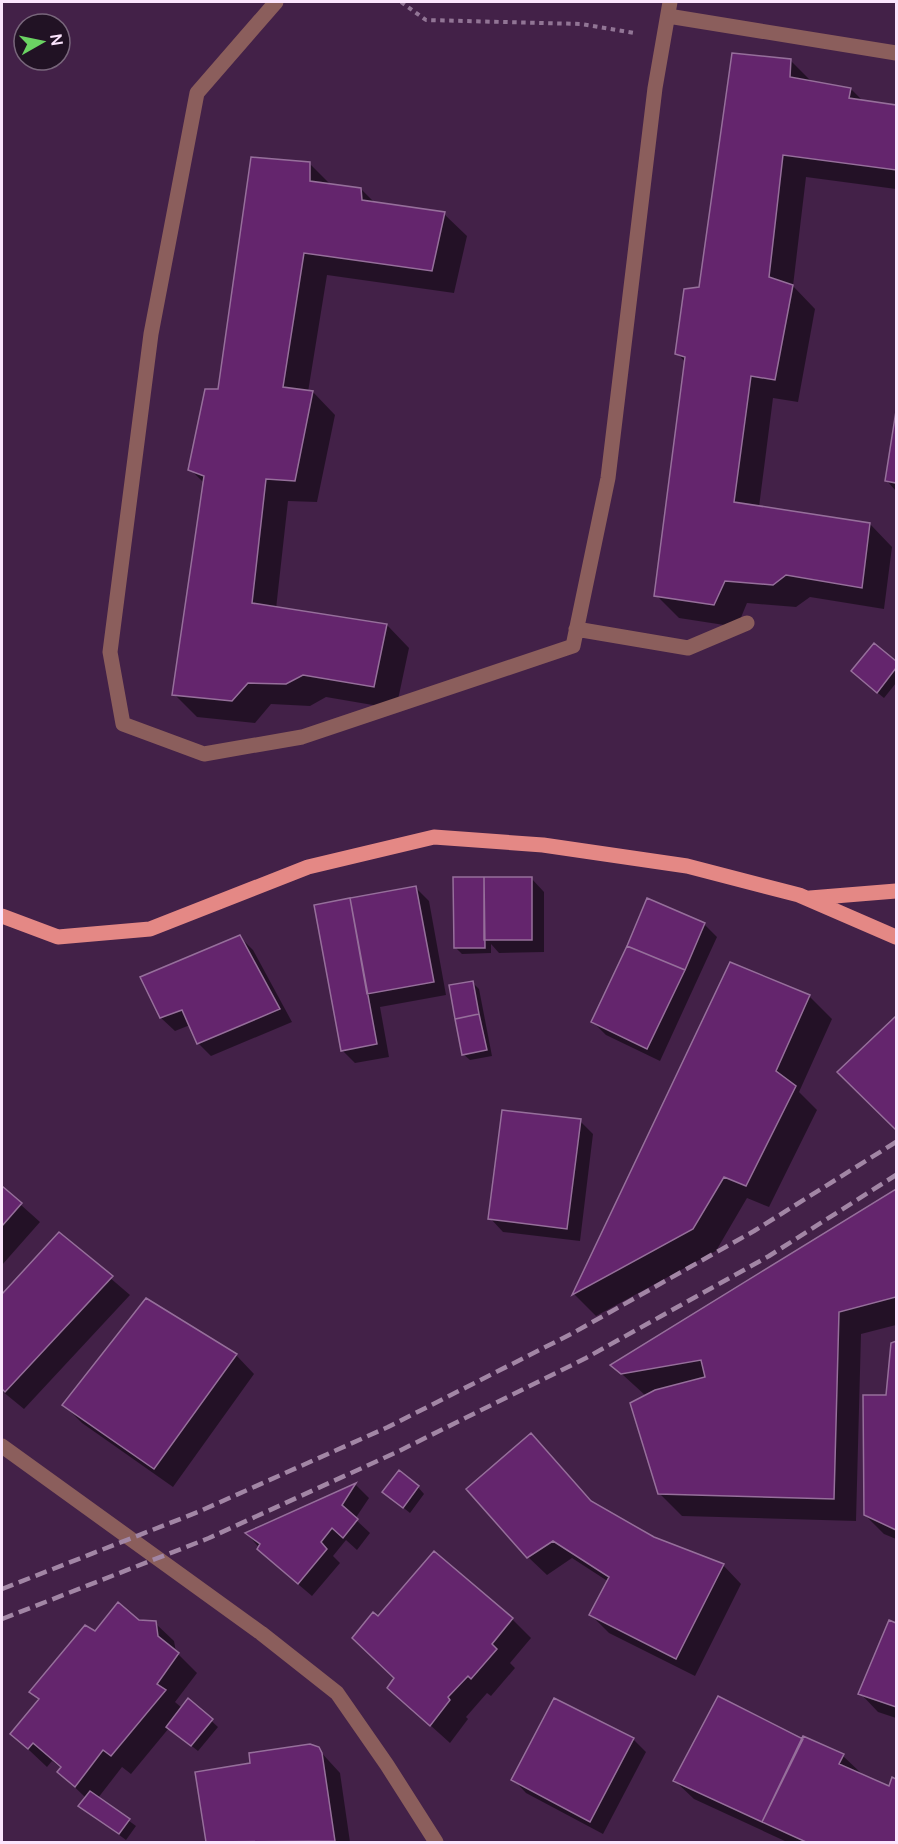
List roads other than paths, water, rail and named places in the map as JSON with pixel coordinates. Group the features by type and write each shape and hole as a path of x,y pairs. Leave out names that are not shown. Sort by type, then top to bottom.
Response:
{"main road":[{"path":"2,916 58,937 150,929 308,867 434,837 543,845 687,866 807,898 897,937"},
{"path":"807,898 897,891"}],"lane":[{"path":"276,2 197,93 151,334 110,652 123,724 204,754 302,736 573,646 608,478 655,88 669,9 897,53"},
{"path":"576,629 688,648 747,623"},
{"path":"2,1446 261,1633 337,1693 436,1842"}],"railway":[{"path":"2,1589 198,1512 388,1427 573,1333 754,1231 896,1142"},
{"path":"2,1619 209,1538 399,1451 586,1358 769,1256 896,1175"}]}
